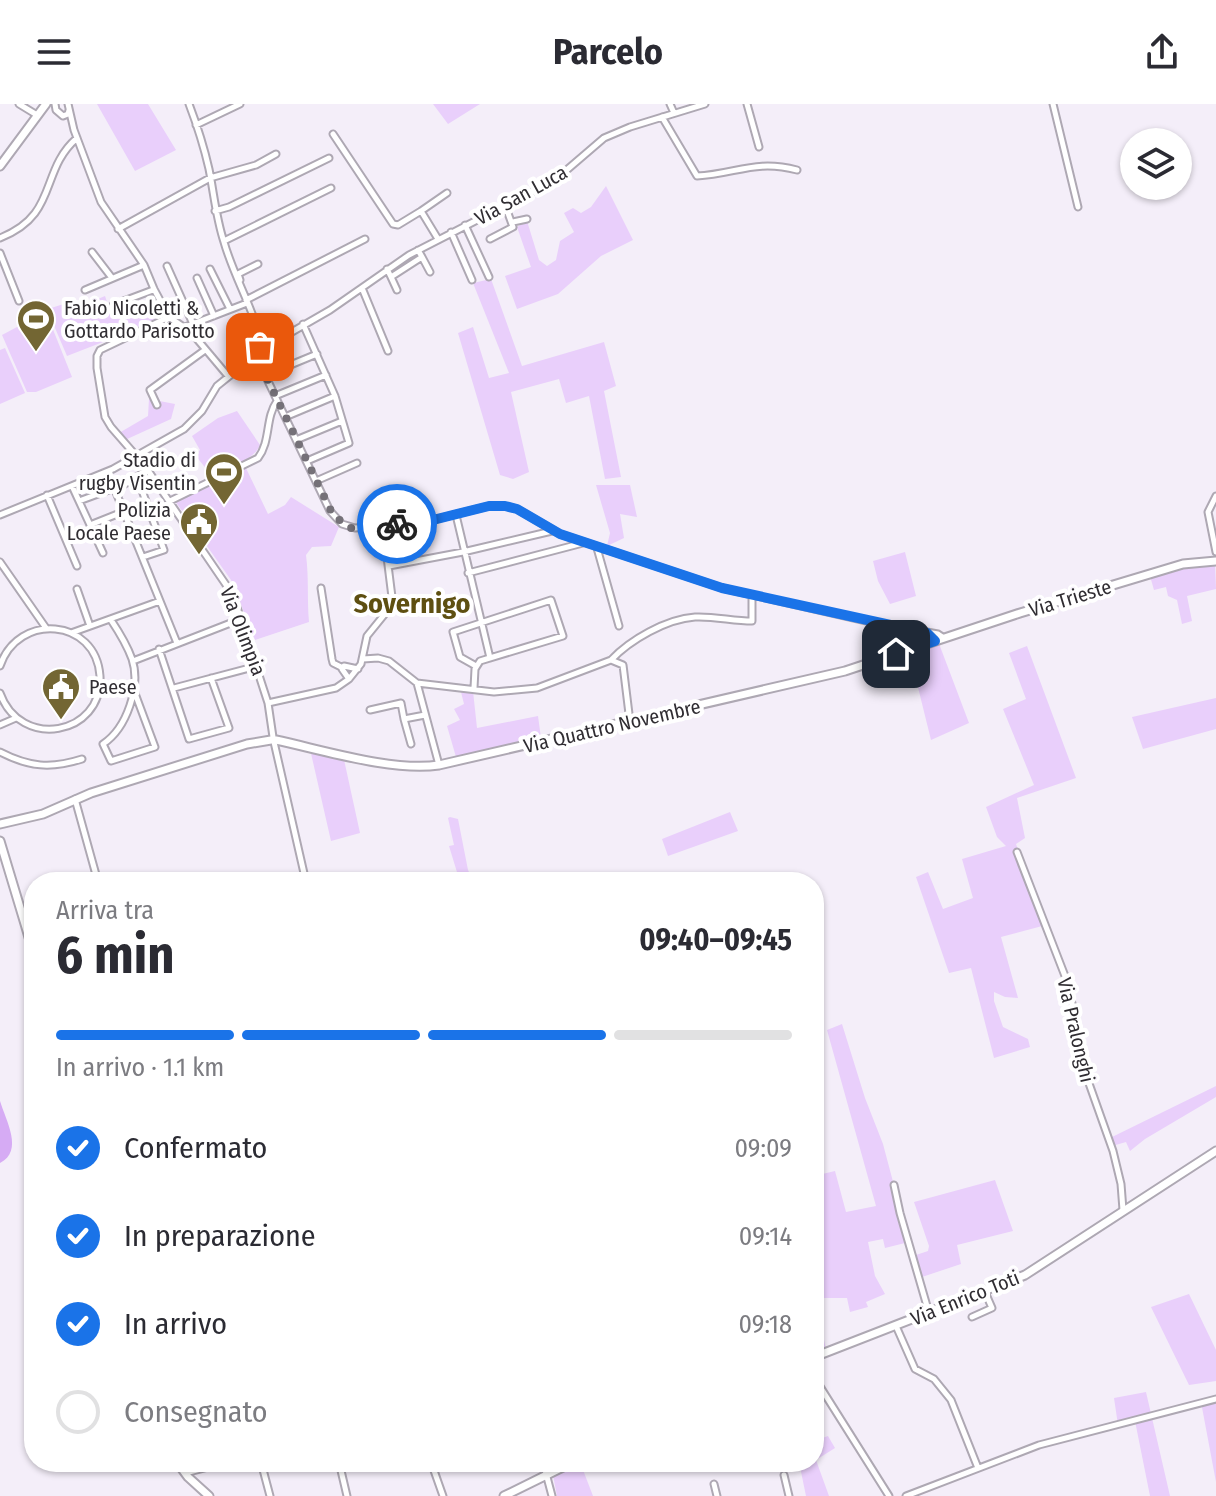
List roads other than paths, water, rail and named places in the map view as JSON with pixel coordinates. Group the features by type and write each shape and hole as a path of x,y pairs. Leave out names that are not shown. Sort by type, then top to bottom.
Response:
{"main road":[{"path":"0,166 39,114 54,108"},
{"name":"Via Trieste","path":"940,640 1183,564 1216,561"},
{"name":"Via Quattro Novembre","path":"0,824 43,814 75,799 247,744 273,740 390,763 423,767 439,765 845,671 940,640"},
{"path":"1,846 24,921"},
{"name":"Via Enrico Toti","path":"824,1353 1025,1275 1216,1151"},
{"path":"504,1496 553,1472"},
{"path":"185,1473 209,1496"}],"street":[{"path":"19,104 39,114 54,108"},
{"path":"189,104 210,178 223,241 256,321 262,367 330,511 342,524 355,528 421,523 489,506 505,506 517,509 553,531 597,548 722,588 940,634 940,640"},
{"path":"196,125 240,104"},
{"path":"670,104 674,113"},
{"name":"Via San Luca","path":"228,376 260,348 330,310 418,250 563,176 604,138 705,104"},
{"path":"747,104 759,147"},
{"path":"1053,104 1078,207"},
{"path":"54,108 66,115 68,105"},
{"path":"0,515 113,469 184,429 228,376 184,327 169,317 144,265 101,202 73,128 68,105"},
{"path":"54,108 73,128"},
{"path":"662,117 697,176 759,165 776,164 797,170"},
{"path":"333,134 393,224 398,225 447,193"},
{"path":"0,238 12,234 36,215 55,171 68,147 77,138"},
{"path":"118,229 210,178 256,165 276,154"},
{"path":"215,211 329,158"},
{"path":"223,241 331,188"},
{"path":"490,239 513,227 505,205"},
{"path":"421,211 438,239"},
{"path":"513,222 527,219"},
{"name":"Via San Luca","path":"465,225 489,277"},
{"name":"Via San Luca","path":"451,232 472,280"},
{"path":"184,327 247,301 365,239"},
{"path":"418,250 430,272"},
{"path":"92,252 112,278"},
{"path":"0,253 19,301"},
{"path":"391,277 422,257"},
{"path":"247,301 238,274 258,264"},
{"path":"85,290 144,265"},
{"path":"167,266 193,324"},
{"path":"210,269 230,309"},
{"path":"387,269 397,290"},
{"path":"197,278 214,316"},
{"path":"362,288 388,351"},
{"path":"113,305 154,289"},
{"path":"137,456 105,417 97,356 106,345 169,317"},
{"path":"303,324 335,396 349,443 307,461"},
{"path":"157,405 150,390 205,350"},
{"path":"266,375 317,354"},
{"path":"170,501 258,458 265,448 276,398 326,375"},
{"path":"285,417 335,396"},
{"path":"296,440 342,421"},
{"name":"Via Olimpia","path":"137,456 233,595 268,703 273,740 304,872"},
{"path":"316,481 357,463"},
{"path":"79,501 148,470"},
{"path":"137,477 164,550 143,557"},
{"path":"72,486 103,553"},
{"path":"114,486 177,643"},
{"path":"47,495 77,566"},
{"path":"1216,496 1208,512 1216,552"},
{"path":"90,525 125,511"},
{"path":"456,515 490,658"},
{"path":"268,703 336,688 358,669 367,636 384,615 392,597 383,525"},
{"path":"389,566 553,531"},
{"path":"468,573 584,543"},
{"path":"597,548 619,626"},
{"path":"0,562 46,628"},
{"path":"321,588 333,663 343,668 349,679"},
{"path":"77,589 91,626"},
{"path":"363,659 384,659 417,683 494,692 529,690 611,660 645,635 684,619 699,617 752,621 752,595"},
{"path":"474,688 476,666 480,661 563,636 551,600 453,632 460,657 476,666"},
{"path":"70,633 160,601"},
{"path":"133,661 241,619"},
{"path":"111,620 133,661 133,688 121,725 112,738 103,744 111,761 155,747 133,688"},
{"path":"0,666 8,649 35,630 46,628 70,633 91,650 98,667 98,694 89,710 76,722 59,729 32,727 16,718 0,693"},
{"path":"159,649 189,739 229,728 211,678"},
{"path":"611,660 623,665 630,722"},
{"path":"174,688 257,666"},
{"path":"343,668 358,669"},
{"path":"417,683 439,765"},
{"path":"370,710 401,703 411,744"},
{"path":"404,719 425,715"},
{"path":"0,725 16,718"},
{"path":"0,752 31,766 51,767 82,759"},
{"path":"75,799 95,872"},
{"name":"Via Pralonghi","path":"1017,852 1065,976 1075,1012 1075,1044 1113,1151 1123,1210"},
{"path":"894,1185 929,1313"},
{"path":"972,1317 992,1308 985,1292"},
{"path":"896,1326 915,1369 934,1379 951,1400 978,1468"},
{"path":"824,1393 889,1496"},
{"path":"906,1496 1039,1445 1216,1399"},
{"path":"185,1473 189,1472"},
{"path":"264,1472 270,1496"},
{"path":"341,1472 347,1496"},
{"path":"435,1472 443,1496"},
{"path":"546,1472 552,1496"},
{"path":"784,1475 789,1496"},
{"path":"714,1484 717,1496"}],"place":[{"name":"Fabio Nicoletti & Gottardo Parisotto","path":"36,353"},
{"name":"Stadio di rugby Visentin","path":"224,506"},
{"name":"Polizia Locale Paese","path":"199,556"},
{"name":"Paese","path":"61,721"}],"district":[{"name":"Sovernigo","path":"412,603"}]}
